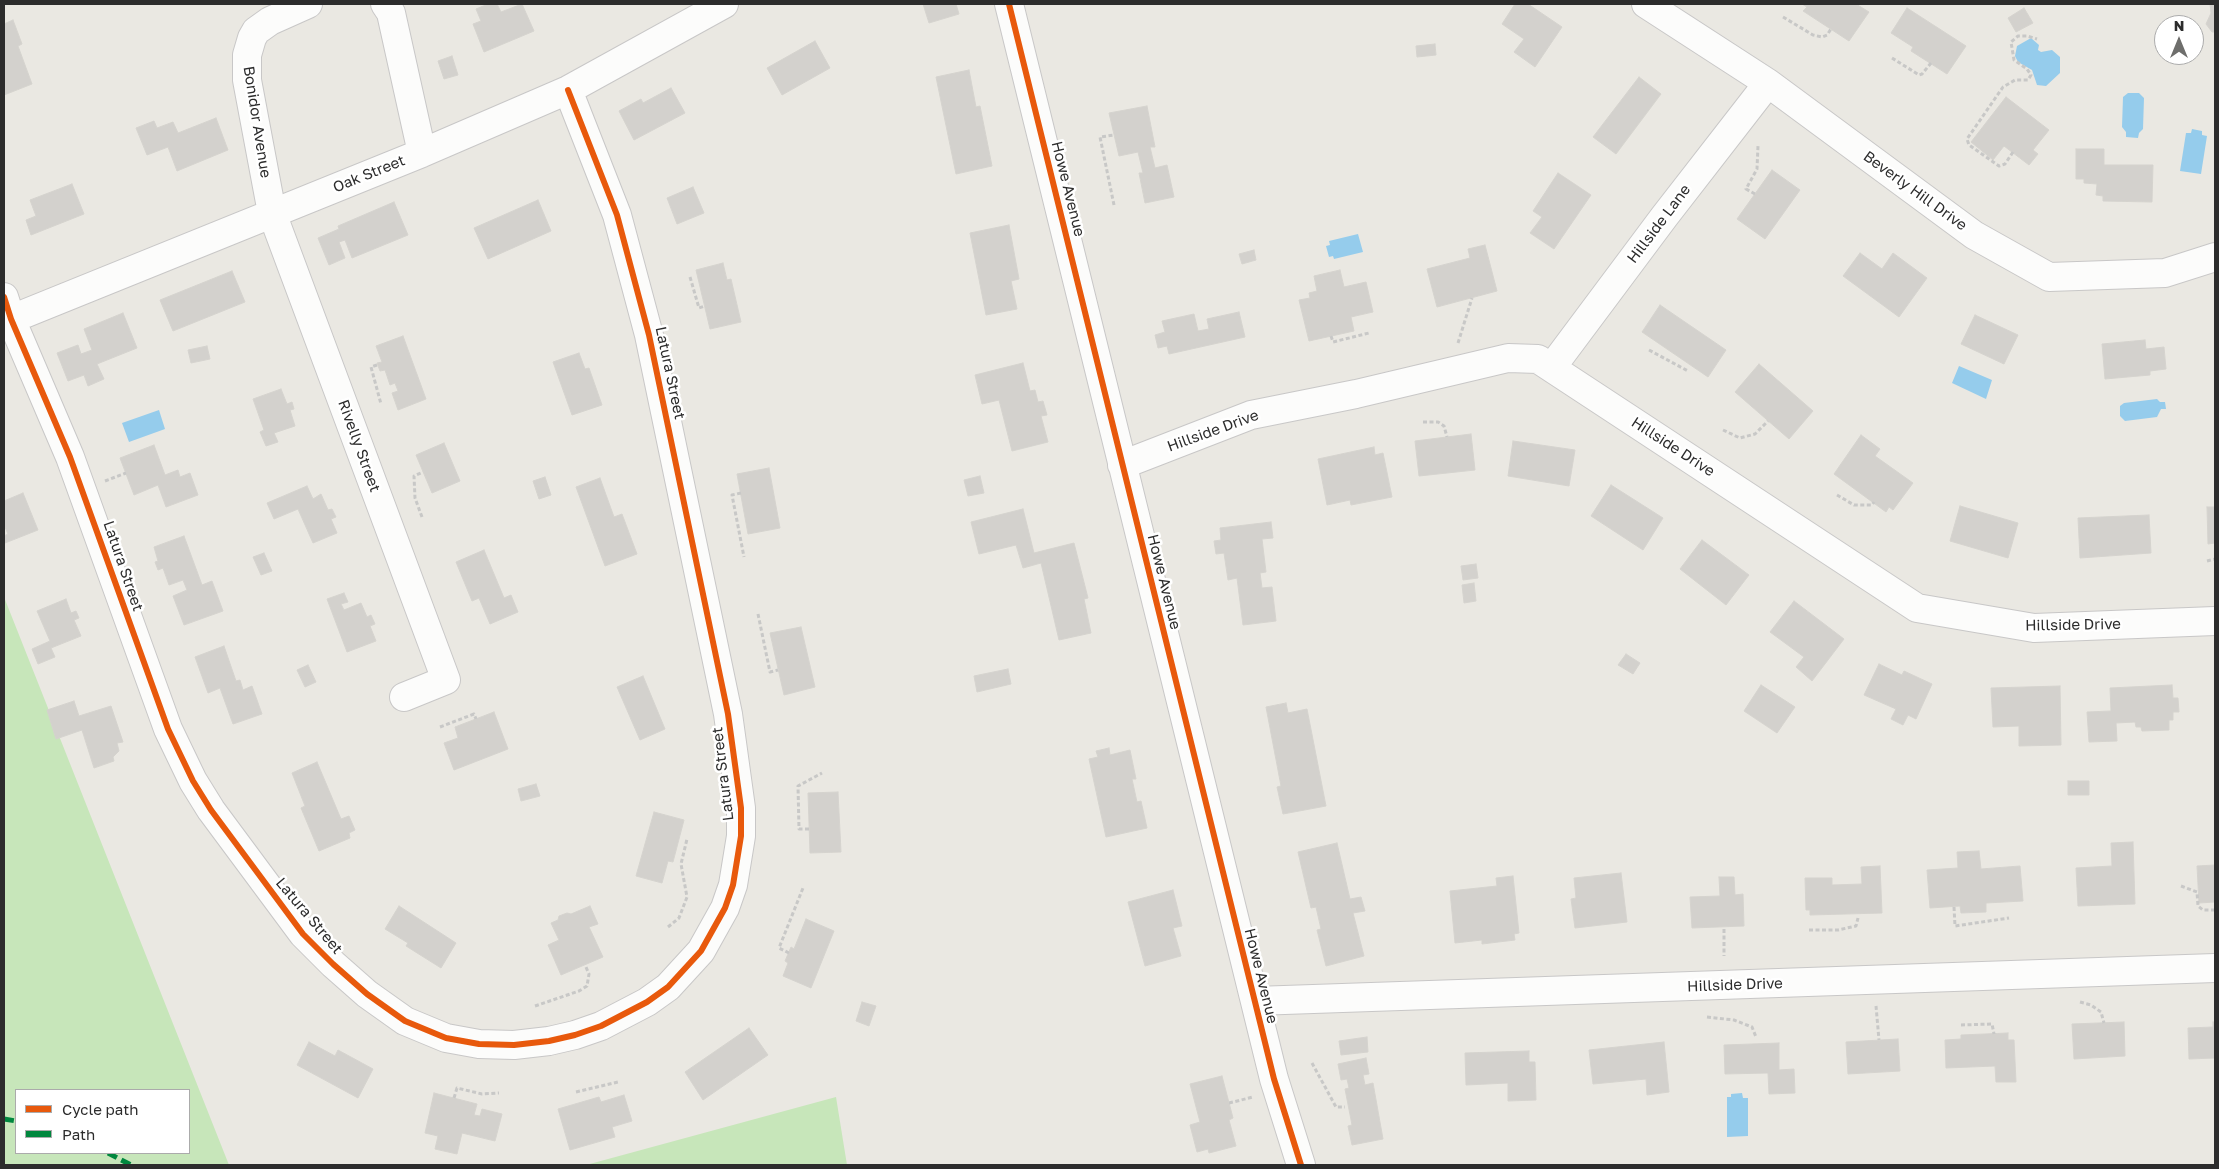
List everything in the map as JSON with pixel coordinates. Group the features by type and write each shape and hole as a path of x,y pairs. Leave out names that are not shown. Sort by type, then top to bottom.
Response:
{"street":[{"name":"Bonidor Avenue","path":"272,213 248,80 247,55 252,38 260,28 308,4"},
{"path":"385,4 390,13 422,153"},
{"name":"Oak Street","path":"6,313 272,213 422,153 568,90 724,4"},
{"name":"Howe Avenue","path":"1010,4 1274,1079 1301,1165"},
{"name":"Beverly Hill Drive","path":"1646,4 1768,83 1974,235 2049,277 2165,273 2215,257"},
{"name":"Hillside Lane","path":"1552,367 1664,217 1768,83"},
{"name":"Latura Street","path":"6,313 70,457 144,667 168,729 193,782 211,810 304,934 333,964 367,994 405,1020 446,1038 479,1044 514,1045 558,1039 601,1026 647,1002 668,987 701,951 725,908 733,885 741,836 741,808 728,714 649,335 617,215 568,90"},
{"name":"Rivelly Street","path":"272,213 446,680 404,697"},
{"name":"Hillside Drive","path":"1122,465 1251,416 1356,394 1508,358 1538,359 1917,608 2034,628 2215,621"},
{"name":"Hillside Drive","path":"1255,1001 2215,968"}],"path":[{"path":"1783,17 1813,35 1822,37 1827,35 1831,29"},
{"path":"2013,152 2005,164 1999,166 1969,145 1966,139 2004,87 2015,80 2028,80 2031,75 2027,69 2014,60 2011,42 2018,36 2037,39"},
{"path":"1892,58 1919,75 1922,74 1930,63"},
{"path":"1114,135 1100,137 1114,205"},
{"path":"1755,194 1746,189 1757,169 1758,146"},
{"path":"690,277 699,308 705,306"},
{"path":"1457,348 1472,298"},
{"path":"1331,336 1333,342 1369,333"},
{"path":"1649,350 1688,371"},
{"path":"377,365 372,367 372,370 376,377 381,404"},
{"path":"1723,430 1740,438 1756,434 1768,421"},
{"path":"1423,422 1438,422 1444,426 1447,437"},
{"path":"422,517 415,498 414,476 423,472"},
{"path":"100,482 126,473"},
{"path":"741,494 732,495 744,557"},
{"path":"1837,495 1854,505 1872,505 1874,502"},
{"path":"2207,560 2215,559"},
{"path":"758,614 770,672 778,670"},
{"path":"440,727 474,714 476,719"},
{"path":"809,829 800,829 798,786 822,773"},
{"path":"668,927 679,918 687,897 681,864 687,839"},
{"path":"2181,886 2197,892 2198,906 2203,910 2215,910"},
{"path":"788,953 778,948 803,888"},
{"path":"1954,907 1955,926 2008,918"},
{"path":"1809,930 1838,930 1856,926 1858,918"},
{"path":"1724,930 1724,956"},
{"path":"535,1006 564,997 587,986 589,974 585,965"},
{"path":"1875,999 1879,1040"},
{"path":"2080,1002 2092,1005 2101,1012 2104,1023"},
{"path":"1707,1017 1734,1020 1752,1027 1756,1037"},
{"path":"1961,1025 1992,1024 1994,1034"},
{"path":"1312,1063 1336,1107 1345,1107"},
{"path":"576,1092 618,1082"},
{"path":"454,1098 457,1088 482,1094 499,1093"}],"green space":[{"path":"4,597 229,1165 4,1165"},
{"path":"836,1097 847,1165 586,1165"}],"water":[{"path":"2031,38 2039,45 2038,50 2041,52 2052,50 2060,57 2060,73 2046,86 2037,85 2032,70 2018,62 2015,56 2017,46"},
{"path":"2128,93 2139,93 2144,98 2143,129 2139,133 2138,138 2126,137 2126,132 2122,127 2123,97"},
{"path":"2192,129 2202,131 2202,135 2207,136 2201,174 2180,171 2186,133 2191,133"},
{"path":"1358,234 1363,252 1334,259 1333,256 1329,257 1326,246 1330,245 1329,241"},
{"path":"1959,366 1992,380 1986,399 1952,383"},
{"path":"2157,399 2160,402 2165,402 2166,409 2161,409 2157,417 2125,421 2120,416 2120,406 2124,403"},
{"path":"159,410 165,429 129,442 122,423"},
{"path":"1742,1093 1743,1098 1748,1098 1748,1136 1727,1137 1727,1097 1731,1097 1731,1094"}],"building":[{"path":"488,4 497,4 501,12 522,4 534,31 484,52 473,24 481,21 476,9"},
{"path":"923,4 956,4 959,14 929,23"},
{"path":"1515,4 1528,4 1562,27 1535,67 1514,52 1524,39 1502,24"},
{"path":"1802,4 1856,4 1869,12 1849,41 1803,11 1807,7"},
{"path":"2210,4 2215,4 2215,32 2212,32 2206,24 2211,13"},
{"path":"1907,8 1966,46 1947,74 1911,51 1913,47 1891,33"},
{"path":"2024,8 2033,23 2016,32 2008,18"},
{"path":"13,20 22,44 18,46 32,84 4,95 4,24"},
{"path":"815,41 830,68 782,95 767,68"},
{"path":"1435,44 1436,55 1417,57 1416,46"},
{"path":"452,56 458,75 444,79 438,61"},
{"path":"969,70 976,107 980,106 992,166 956,174 936,77"},
{"path":"1639,77 1661,94 1616,154 1593,137"},
{"path":"671,88 685,113 634,140 619,111 641,99 643,103"},
{"path":"2006,97 2049,130 2033,150 2038,154 2029,165 2004,146 1993,160 1971,142"},
{"path":"1147,106 1155,147 1150,147 1155,168 1167,165 1174,197 1145,203 1139,173 1143,173 1138,152 1119,156 1109,113"},
{"path":"216,118 228,150 177,171 168,147 147,155 136,128 154,121 157,128 173,122 178,133"},
{"path":"2076,149 2104,149 2104,165 2153,165 2152,202 2103,201 2103,196 2096,195 2097,184 2084,183 2084,179 2076,179"},
{"path":"1772,170 1800,190 1765,239 1737,219"},
{"path":"1558,173 1591,195 1554,249 1530,233 1542,217 1533,211"},
{"path":"72,184 84,214 31,235 26,220 36,216 30,200"},
{"path":"693,187 704,213 677,224 667,198"},
{"path":"538,200 551,231 488,259 474,228"},
{"path":"394,202 408,235 352,258 345,240 339,242 345,258 329,265 318,238 339,229 338,226"},
{"path":"1009,225 1019,279 1011,281 1017,309 986,315 970,233"},
{"path":"1485,245 1497,291 1437,307 1427,269 1470,258 1468,249"},
{"path":"1254,250 1256,260 1242,264 1239,254"},
{"path":"1860,253 1882,269 1893,253 1927,278 1899,317 1843,276"},
{"path":"723,263 727,280 731,279 741,322 710,329 696,270"},
{"path":"1340,270 1344,287 1366,282 1373,312 1351,317 1354,331 1309,341 1299,300 1310,298 1309,293 1317,291 1314,276"},
{"path":"232,271 245,302 173,331 160,300"},
{"path":"1660,305 1726,350 1708,377 1642,332"},
{"path":"1239,312 1245,337 1169,354 1167,346 1158,348 1155,335 1165,332 1162,321 1194,314 1198,331 1209,329 1207,319"},
{"path":"123,313 137,348 97,364 104,379 88,386 84,375 68,381 57,353 78,345 81,354 92,350 84,329"},
{"path":"1975,315 2018,335 2004,364 1961,344"},
{"path":"403,336 426,399 398,410 392,393 398,391 395,383 390,385 385,370 380,371 377,363 382,362 376,346"},
{"path":"2145,340 2146,349 2164,347 2166,369 2150,371 2150,375 2105,379 2102,344"},
{"path":"207,346 210,359 191,363 188,350"},
{"path":"579,353 585,369 589,368 602,405 572,415 553,362"},
{"path":"1023,363 1030,391 1035,390 1038,402 1043,401 1047,415 1041,416 1048,442 1012,451 999,400 982,404 975,375"},
{"path":"1759,364 1813,411 1789,439 1735,392"},
{"path":"281,389 287,404 292,402 294,409 290,410 295,426 274,433 278,442 266,446 260,432 264,430 253,399"},
{"path":"1471,434 1475,470 1419,476 1415,441"},
{"path":"1861,435 1880,449 1875,456 1913,483 1893,510 1889,507 1886,512 1834,474"},
{"path":"1513,441 1575,450 1569,486 1508,476"},
{"path":"444,443 460,481 432,493 416,455"},
{"path":"154,445 165,475 178,470 180,477 190,473 198,495 166,507 158,485 134,495 120,458"},
{"path":"1374,447 1375,455 1383,453 1392,497 1351,505 1350,500 1327,505 1318,459"},
{"path":"769,468 780,528 748,534 737,474"},
{"path":"980,476 984,493 968,496 964,480"},
{"path":"545,477 551,495 539,499 533,481"},
{"path":"600,478 614,517 622,514 637,554 605,566 576,487"},
{"path":"1611,485 1663,518 1643,550 1591,516"},
{"path":"307,486 313,499 321,494 328,510 332,509 336,517 331,519 337,533 313,543 298,509 274,519 267,503"},
{"path":"23,493 38,530 5,543 4,536 8,534 4,525 4,501"},
{"path":"1960,506 2018,523 2008,558 1950,541"},
{"path":"2207,507 2215,507 2215,543 2208,544"},
{"path":"1023,509 1034,553 1074,543 1088,598 1084,599 1091,633 1059,640 1041,563 1023,568 1016,545 979,554 971,522"},
{"path":"2149,515 2151,553 2080,558 2078,518"},
{"path":"1271,522 1273,538 1262,539 1266,572 1260,573 1262,588 1272,587 1276,621 1243,625 1237,578 1228,580 1224,553 1216,554 1214,541 1221,540 1220,528"},
{"path":"184,536 202,585 212,581 223,611 184,625 173,596 187,590 183,580 169,585 163,568 158,570 155,562 158,561 154,547"},
{"path":"1702,540 1749,575 1726,605 1680,569"},
{"path":"484,550 504,598 511,595 518,612 490,624 479,598 472,601 456,562"},
{"path":"264,553 272,571 261,575 253,557"},
{"path":"1476,564 1478,578 1463,580 1461,566"},
{"path":"1474,583 1476,601 1464,603 1462,585"},
{"path":"344,593 348,602 341,604 344,610 361,603 367,617 371,615 375,624 370,626 376,641 347,652 327,599"},
{"path":"66,599 71,613 76,611 79,618 74,620 81,636 51,648 55,657 38,664 32,649 50,641 37,611"},
{"path":"1794,601 1844,639 1812,681 1796,667 1804,657 1770,632"},
{"path":"801,627 815,687 784,695 770,633"},
{"path":"224,646 236,681 240,680 243,690 252,686 262,714 233,724 220,688 208,693 195,657"},
{"path":"1626,654 1640,663 1633,674 1618,665"},
{"path":"1879,664 1902,675 1904,671 1932,684 1916,719 1908,715 1903,725 1891,719 1896,709 1864,695"},
{"path":"308,665 316,682 305,687 297,670"},
{"path":"1008,669 1011,684 977,692 974,676"},
{"path":"643,676 665,729 640,740 617,687"},
{"path":"1761,685 1795,707 1777,733 1744,711"},
{"path":"2172,685 2173,698 2178,698 2179,712 2173,712 2173,720 2169,720 2169,730 2142,731 2141,727 2136,727 2135,722 2116,723 2117,741 2089,742 2087,712 2111,711 2110,688"},
{"path":"2060,686 2061,745 2019,746 2019,726 1993,727 1991,688"},
{"path":"74,701 79,716 111,706 123,742 117,743 119,751 113,757 114,761 94,768 82,730 56,739 47,710"},
{"path":"1286,703 1288,713 1307,709 1326,806 1283,814 1277,787 1281,786 1266,707"},
{"path":"494,712 508,749 454,770 444,743 458,738 455,727"},
{"path":"1109,748 1110,755 1130,750 1136,779 1132,779 1137,802 1141,801 1147,828 1106,837 1089,759 1098,757 1096,751"},
{"path":"317,762 341,819 349,816 355,830 349,833 350,838 319,851 301,808 305,806 292,773"},
{"path":"2068,781 2089,781 2089,795 2068,795"},
{"path":"536,784 540,796 521,801 518,789"},
{"path":"838,792 841,852 810,853 808,793"},
{"path":"654,812 684,820 673,862 668,861 662,883 636,876"},
{"path":"2133,842 2135,904 2078,906 2076,868 2112,866 2111,843"},
{"path":"1337,843 1350,899 1361,897 1365,911 1353,913 1364,956 1326,966 1317,930 1321,929 1316,907 1311,908 1298,852"},
{"path":"1979,851 1981,869 2020,866 2023,901 1986,903 1986,912 1961,913 1960,906 1930,908 1927,870 1958,868 1957,852"},
{"path":"2215,865 2215,902 2199,903 2197,866"},
{"path":"1880,866 1882,913 1810,915 1810,910 1806,910 1805,878 1832,878 1832,885 1862,884 1861,867"},
{"path":"1621,873 1627,922 1575,928 1571,899 1576,898 1574,878"},
{"path":"1513,876 1519,933 1514,934 1515,940 1482,944 1482,940 1455,943 1450,891 1497,886 1496,878"},
{"path":"1719,877 1734,877 1735,895 1743,894 1744,926 1692,928 1690,897 1720,896"},
{"path":"1173,890 1182,926 1173,928 1181,956 1145,966 1128,902"},
{"path":"399,906 456,943 441,968 406,946 408,943 385,929"},
{"path":"590,906 598,924 589,927 603,957 561,975 548,945 559,940 551,923 558,920 559,916 567,913 571,914"},
{"path":"806,919 834,931 811,988 783,976 788,963 785,961 791,947 794,949"},
{"path":"862,1002 876,1006 869,1026 856,1021"},
{"path":"2124,1022 2125,1056 2074,1059 2072,1024"},
{"path":"2213,1022 2215,1022 2215,1058 2189,1059 2188,1028 2213,1027"},
{"path":"749,1028 768,1055 703,1100 685,1072"},
{"path":"2008,1033 2008,1040 2014,1040 2016,1082 1996,1082 1995,1066 1946,1068 1945,1040 1961,1039 1961,1035"},
{"path":"1367,1037 1368,1052 1341,1055 1339,1041"},
{"path":"1898,1039 1900,1071 1848,1074 1846,1042"},
{"path":"309,1042 335,1056 338,1050 373,1069 358,1098 297,1065"},
{"path":"1664,1042 1669,1092 1647,1095 1646,1079 1593,1084 1589,1050"},
{"path":"1779,1043 1779,1070 1794,1069 1795,1093 1769,1094 1768,1073 1725,1074 1724,1045"},
{"path":"1529,1051 1529,1062 1535,1062 1536,1100 1508,1101 1508,1083 1466,1085 1465,1053"},
{"path":"1366,1058 1369,1074 1363,1075 1365,1085 1373,1083 1383,1139 1352,1145 1348,1126 1352,1125 1345,1089 1349,1088 1347,1079 1341,1080 1338,1064"},
{"path":"1222,1076 1233,1118 1229,1120 1236,1146 1209,1153 1208,1149 1197,1152 1190,1125 1200,1122 1190,1084"},
{"path":"434,1093 477,1104 474,1115 480,1116 482,1109 502,1114 495,1141 462,1133 457,1154 435,1149 438,1136 425,1133"},
{"path":"624,1095 632,1121 612,1127 615,1137 570,1150 558,1109 599,1097 601,1102"}],"marked path":[{"path":"4,1119 15,1121"},
{"path":"110,1154 131,1165"}],"cycle path":[{"path":"1009,4 1274,1079 1301,1165"},
{"path":"4,297 11,319 70,457 168,729 193,781 211,810 303,934 367,994 405,1021 446,1038 479,1044 514,1045 549,1041 601,1026 647,1002 668,987 701,951 725,908 733,885 741,836 741,808 728,714 649,335 617,215 568,90"}]}
